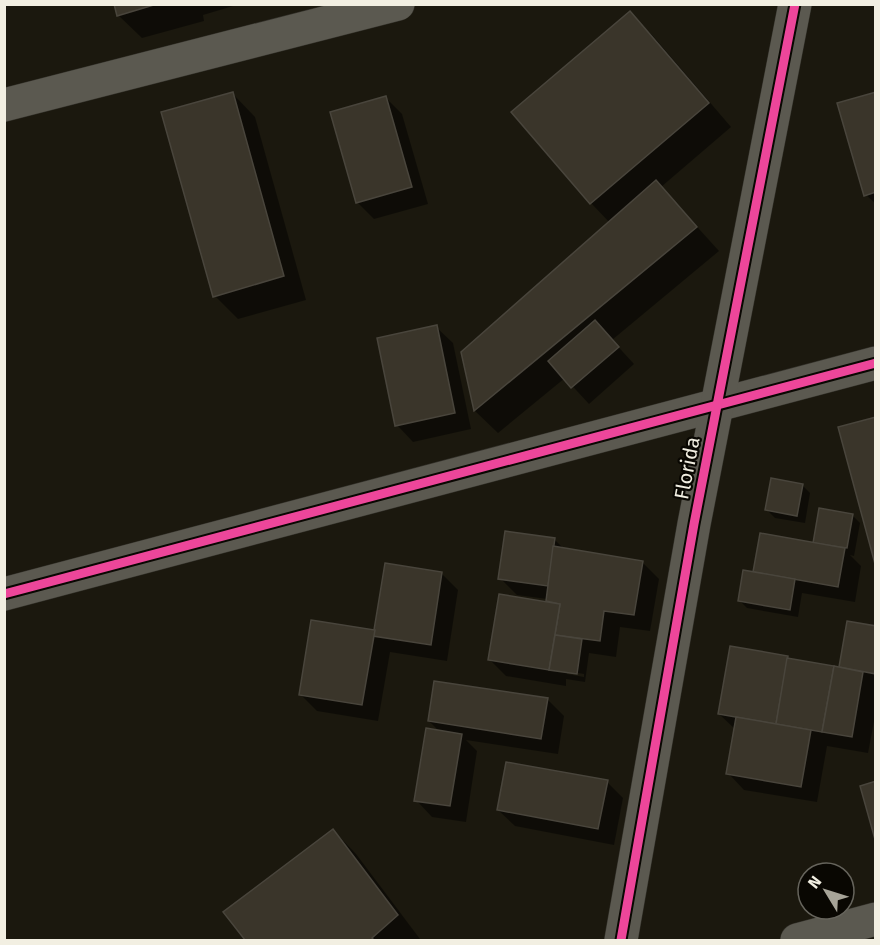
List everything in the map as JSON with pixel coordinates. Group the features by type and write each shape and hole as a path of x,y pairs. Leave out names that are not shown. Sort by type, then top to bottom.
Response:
{"street":[{"path":"4,105 398,4"},
{"name":"Florida","path":"621,940 694,524 795,4"},
{"path":"4,594 876,363"},
{"path":"797,940 876,919"}],"building":[{"path":"114,4 157,4 117,16"},
{"path":"630,11 709,103 590,204 511,112"},
{"path":"233,92 284,276 213,297 161,112"},
{"path":"876,92 876,192 864,196 837,103"},
{"path":"386,96 412,187 356,203 330,112"},
{"path":"656,180 697,227 474,411 461,352"},
{"path":"595,320 619,347 571,388 548,361"},
{"path":"437,325 455,413 395,426 377,338"},
{"path":"876,417 876,564 875,564 838,427"},
{"path":"771,478 803,484 797,516 765,510"},
{"path":"819,508 853,514 847,548 813,543"},
{"path":"505,531 555,538 548,586 498,579"},
{"path":"760,533 845,548 838,587 753,572"},
{"path":"553,546 643,561 634,615 604,611 600,641 555,635 560,604 546,601"},
{"path":"385,563 442,572 431,645 373,636"},
{"path":"743,570 795,579 790,610 738,601"},
{"path":"499,594 560,604 549,670 488,660"},
{"path":"311,620 375,630 362,705 299,695"},
{"path":"847,621 876,626 876,674 839,667"},
{"path":"555,635 582,639 577,674 549,670"},
{"path":"730,646 788,656 776,724 718,714"},
{"path":"787,658 834,666 822,732 776,724"},
{"path":"834,666 863,672 852,737 822,732"},
{"path":"434,681 548,698 541,739 428,721"},
{"path":"736,717 811,730 801,787 726,774"},
{"path":"426,728 462,734 450,806 414,801"},
{"path":"506,762 608,780 598,829 497,810"},
{"path":"876,781 876,843 860,786"},
{"path":"333,829 398,915 372,938 374,940 245,940 223,912"}],"cycle path":[{"path":"621,940 694,524 795,4"},
{"path":"4,594 876,363"}]}
